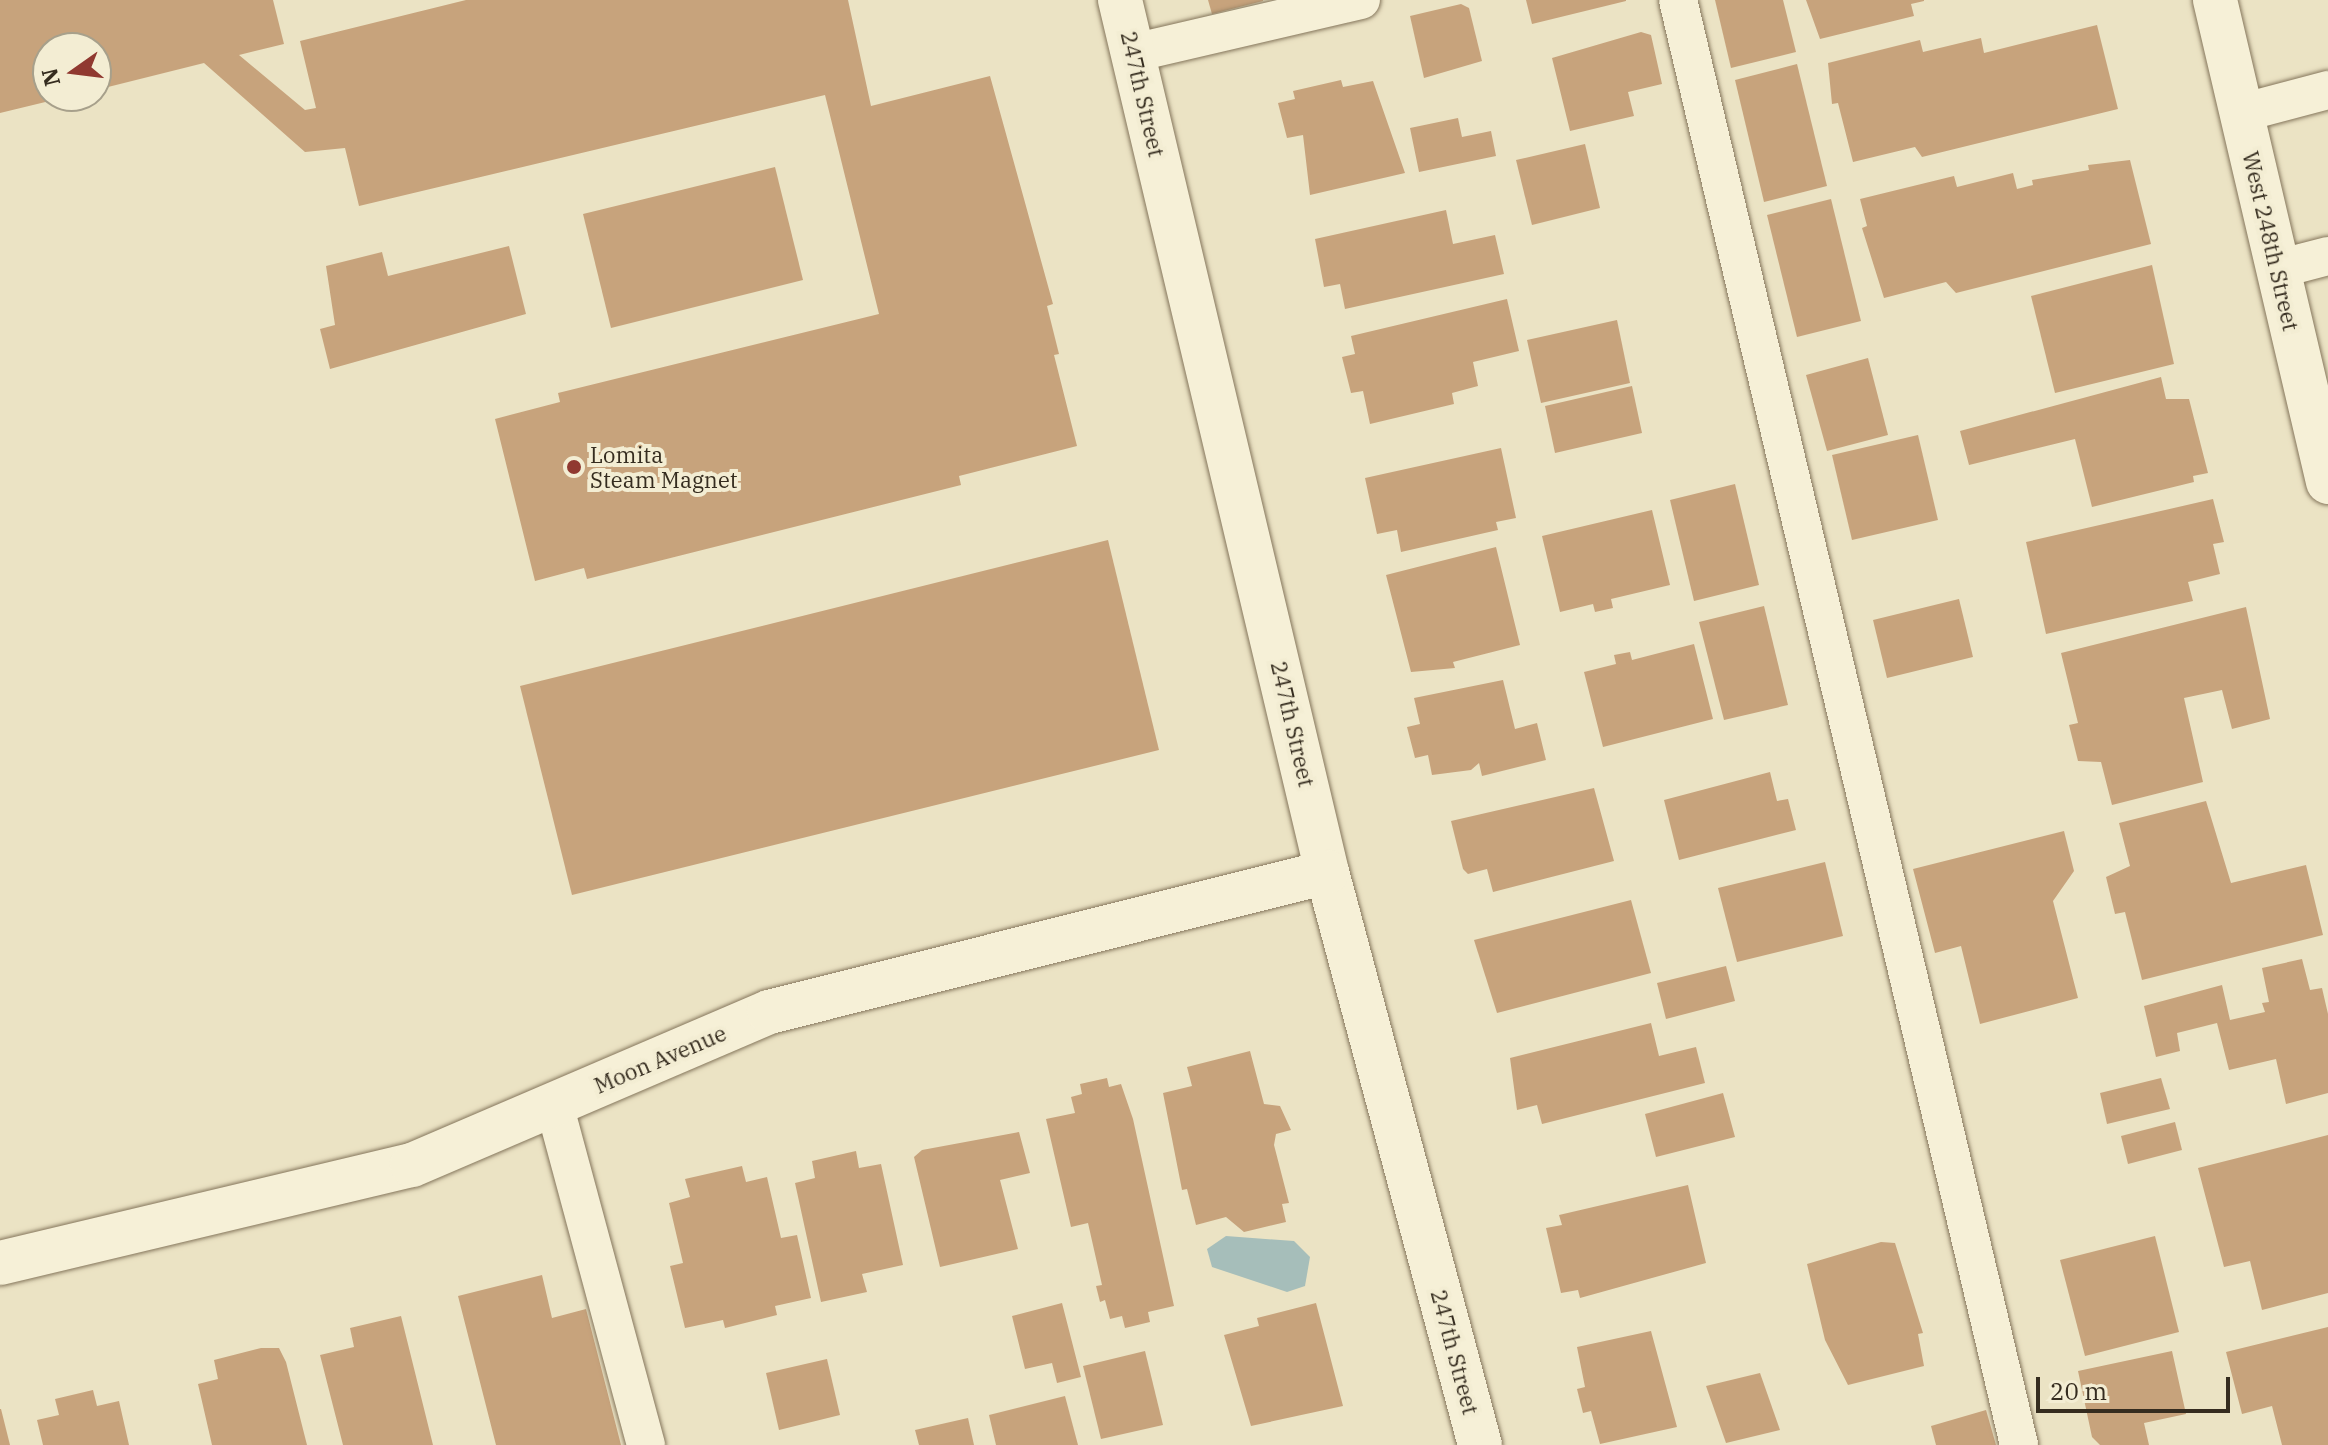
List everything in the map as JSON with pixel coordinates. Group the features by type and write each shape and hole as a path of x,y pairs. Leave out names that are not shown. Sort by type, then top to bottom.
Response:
{"street":[{"name":"247th Street","path":"1120,0 1327,872 1480,1445"},
{"name":"West 248th Street","path":"2215,0 2328,482"},
{"name":"Moon Avenue","path":"0,1263 412,1165 769,1012 1327,872"}],"lane":[{"path":"1133,53 1361,0"},
{"path":"1678,0 2019,1445"},
{"path":"2241,113 2328,90"},
{"path":"2278,269 2328,256"},
{"path":"554,1104 646,1445"}],"water":[{"path":"1226,1236 1294,1241 1310,1257 1305,1286 1287,1292 1212,1267 1207,1249"}],"building":[{"path":"0,0 273,0 284,44 239,55 305,110 316,108 300,41 466,0 848,0 871,106 990,76 1053,304 1047,306 1059,354 1054,355 1077,446 959,476 961,485 587,579 584,568 535,581 495,419 560,402 558,393 879,314 825,95 359,206 345,148 305,152 204,63 112,86 112,32 32,32 32,105 0,113"},
{"path":"1208,0 1263,0 1263,1 1212,14"},
{"path":"1526,0 1626,0 1626,1 1532,24"},
{"path":"1715,0 1783,0 1796,52 1731,68"},
{"path":"1806,0 1924,1 1911,4 1914,16 1820,39"},
{"path":"1461,4 1469,8 1482,61 1424,78 1410,16"},
{"path":"2097,25 2118,109 1922,157 1915,147 1853,162 1838,103 1832,104 1828,63 1920,40 1923,52 1981,38 1984,53"},
{"path":"1641,32 1651,35 1662,84 1628,92 1634,116 1570,131 1552,58"},
{"path":"1797,64 1827,186 1764,202 1735,80"},
{"path":"1341,80 1343,87 1373,81 1405,173 1310,195 1303,135 1287,138 1278,103 1295,99 1293,91"},
{"path":"1458,118 1462,137 1491,131 1496,156 1419,172 1410,128"},
{"path":"1585,144 1600,208 1532,225 1516,160"},
{"path":"2130,160 2151,244 1956,293 1946,282 1884,298 1862,228 1867,226 1860,199 1954,176 1957,187 2013,173 2017,189 2033,185 2032,180 2089,170 2088,165"},
{"path":"775,167 803,280 611,328 583,214"},
{"path":"1831,199 1861,321 1797,337 1767,215"},
{"path":"1446,210 1453,244 1495,235 1504,274 1345,309 1340,284 1324,287 1315,239"},
{"path":"509,246 526,314 330,369 320,329 335,325 326,266 382,252 388,276"},
{"path":"2152,265 2174,364 2055,393 2031,296"},
{"path":"1507,299 1519,351 1473,362 1478,386 1452,393 1454,404 1370,424 1363,391 1351,393 1342,357 1355,354 1351,336"},
{"path":"1617,320 1630,383 1541,403 1527,340"},
{"path":"1868,358 1888,435 1827,451 1806,375"},
{"path":"2161,377 2166,399 2189,399 2208,473 2193,476 2194,482 2092,507 2075,439 1969,465 1960,431"},
{"path":"1632,386 1642,433 1555,453 1545,406"},
{"path":"1918,435 1938,520 1852,540 1832,455"},
{"path":"1501,448 1516,518 1496,522 1498,530 1401,552 1397,530 1377,534 1365,478"},
{"path":"1735,484 1759,585 1694,601 1670,500"},
{"path":"2213,499 2224,542 2213,544 2220,574 2188,582 2193,601 2046,634 2026,542"},
{"path":"1652,510 1670,585 1611,599 1613,608 1595,612 1593,604 1560,612 1542,536"},
{"path":"1108,540 1159,750 572,895 520,686"},
{"path":"1496,547 1520,645 1453,662 1455,668 1411,672 1386,575"},
{"path":"1959,599 1973,657 1887,678 1873,620"},
{"path":"1764,606 1788,705 1724,720 1699,622"},
{"path":"2246,607 2270,719 2232,729 2222,690 2184,698 2203,782 2112,805 2101,762 2078,761 2069,725 2078,723 2061,653"},
{"path":"1694,644 1713,719 1603,747 1584,672 1616,664 1614,655 1630,652 1632,660"},
{"path":"1503,680 1515,729 1537,723 1546,760 1482,776 1479,763 1471,770 1432,775 1428,755 1415,758 1407,727 1420,724 1414,698"},
{"path":"1770,772 1777,801 1788,799 1796,830 1679,860 1664,800"},
{"path":"1594,788 1614,861 1493,892 1487,869 1468,874 1463,869 1451,821"},
{"path":"2206,801 2231,883 2306,865 2323,935 2142,980 2125,912 2115,914 2106,877 2130,866 2119,823"},
{"path":"2064,831 2074,871 2053,901 2078,998 1980,1024 1961,946 1935,953 1913,869"},
{"path":"1825,862 1843,936 1737,962 1718,888"},
{"path":"1631,900 1651,973 1497,1013 1474,940"},
{"path":"2302,959 2310,990 2322,988 2328,1014 2328,1093 2286,1104 2276,1059 2229,1070 2217,1023 2177,1033 2180,1051 2156,1057 2144,1006 2222,985 2230,1020 2265,1012 2262,1003 2269,1002 2262,968"},
{"path":"1726,966 1735,1001 1666,1019 1657,983"},
{"path":"1651,1023 1659,1056 1696,1047 1705,1083 1542,1124 1537,1105 1517,1110 1510,1058"},
{"path":"1250,1051 1264,1104 1280,1106 1291,1130 1276,1134 1274,1145 1289,1203 1282,1204 1286,1222 1244,1232 1226,1217 1196,1225 1187,1189 1182,1190 1163,1093 1192,1086 1187,1067"},
{"path":"1107,1078 1109,1087 1121,1084 1133,1119 1174,1306 1148,1312 1150,1322 1125,1328 1122,1316 1110,1319 1105,1300 1100,1302 1096,1286 1102,1285 1088,1223 1071,1227 1046,1119 1075,1113 1071,1097 1082,1094 1080,1084"},
{"path":"2161,1078 2170,1109 2107,1124 2100,1093"},
{"path":"1723,1093 1735,1137 1656,1157 1645,1114"},
{"path":"2175,1122 2182,1150 2128,1164 2121,1136"},
{"path":"1019,1132 1030,1173 1000,1180 1018,1249 940,1267 914,1157 922,1150"},
{"path":"2328,1135 2328,1293 2262,1310 2250,1261 2224,1267 2198,1168"},
{"path":"856,1151 859,1168 881,1164 903,1265 862,1274 867,1292 821,1302 795,1183 815,1178 812,1161"},
{"path":"742,1166 746,1182 767,1177 781,1238 797,1235 811,1298 775,1306 777,1315 725,1328 723,1320 685,1328 670,1266 683,1263 669,1203 690,1197 685,1179"},
{"path":"1688,1185 1706,1263 1580,1298 1578,1290 1561,1293 1546,1228 1562,1225 1559,1215"},
{"path":"2155,1236 2179,1332 2085,1356 2060,1260"},
{"path":"1881,1242 1895,1243 1923,1333 1918,1334 1924,1366 1848,1385 1825,1340 1807,1264"},
{"path":"542,1275 552,1318 586,1309 621,1445 496,1445 458,1296"},
{"path":"1062,1303 1081,1377 1057,1383 1052,1363 1025,1369 1012,1316"},
{"path":"1316,1303 1343,1406 1251,1426 1224,1335 1259,1326 1257,1318"},
{"path":"401,1316 433,1445 343,1445 320,1355 354,1347 350,1328"},
{"path":"2328,1327 2328,1445 2282,1445 2272,1406 2242,1414 2226,1352"},
{"path":"1651,1331 1677,1427 1600,1444 1591,1411 1583,1413 1577,1389 1585,1387 1577,1347"},
{"path":"261,1348 279,1348 286,1362 307,1445 212,1445 198,1384 218,1379 214,1360"},
{"path":"1145,1351 1163,1425 1101,1439 1083,1366"},
{"path":"2172,1351 2186,1414 2144,1423 2149,1445 2100,1445 2092,1437 2078,1371"},
{"path":"827,1359 840,1415 779,1430 766,1373"},
{"path":"1760,1373 1780,1430 1726,1443 1706,1386"},
{"path":"93,1390 97,1406 119,1401 129,1445 43,1445 37,1420 59,1415 55,1399"},
{"path":"1065,1396 1078,1445 996,1445 989,1415"},
{"path":"1,1409 10,1445 0,1445"},
{"path":"1986,1410 1996,1445 1936,1445 1931,1426"},
{"path":"968,1418 974,1445 919,1445 915,1430"}],"place":[{"name":"Lomita Steam Magnet","path":"574,467"}]}
